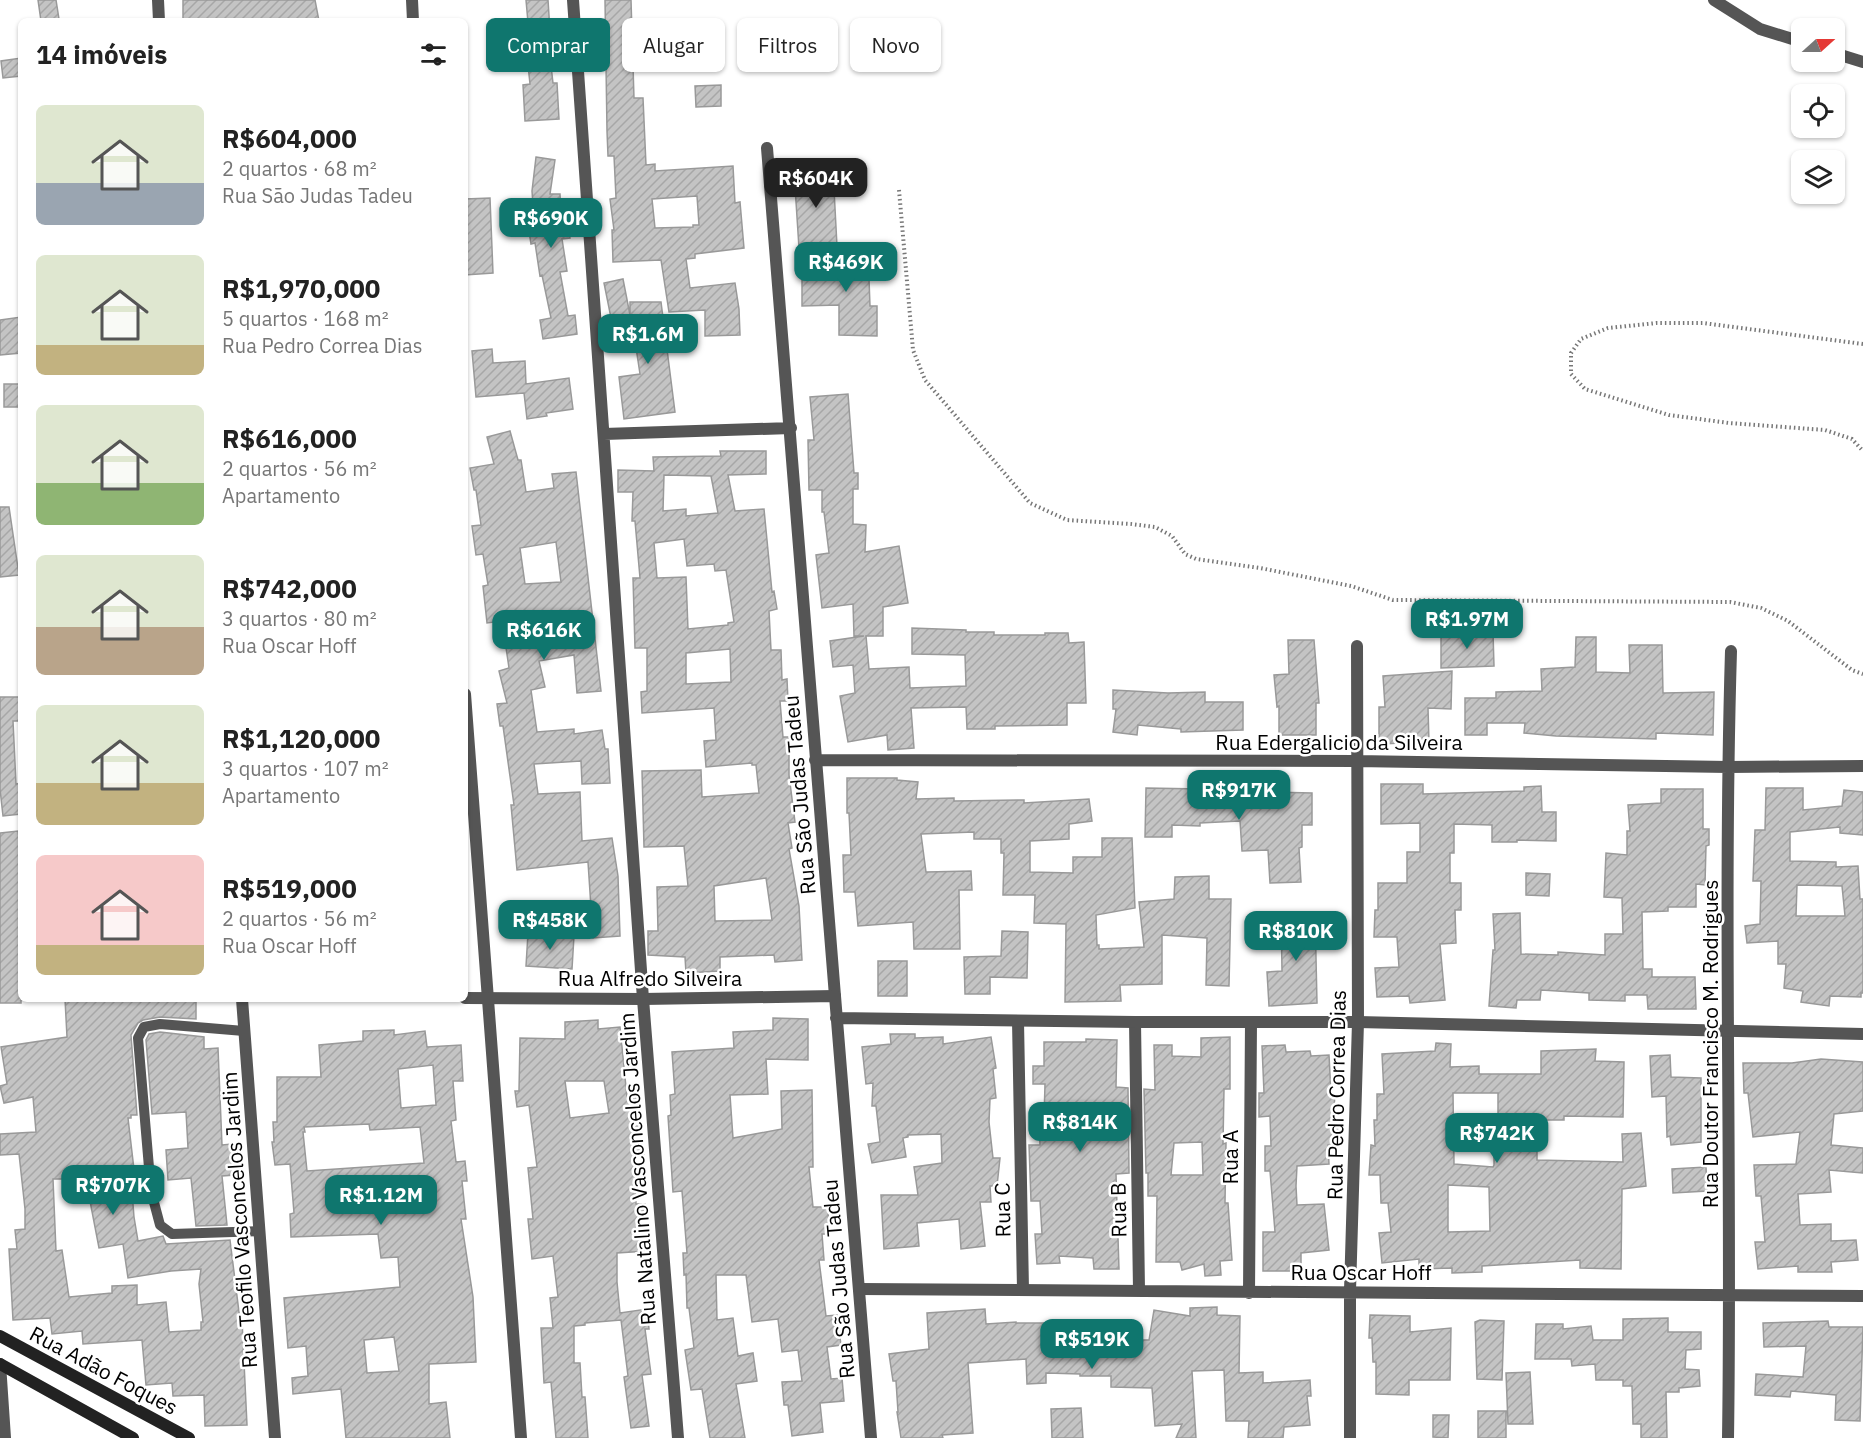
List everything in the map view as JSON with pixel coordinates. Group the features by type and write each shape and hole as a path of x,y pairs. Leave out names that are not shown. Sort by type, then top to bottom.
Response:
{"main road":[{"name":"Rua Adão Foques","path":"0,1336 189,1438"},
{"name":"Rua Adão Foques","path":"0,1364 133,1438"}],"street":[{"path":"158,0 159,18"},
{"path":"412,0 414,18"},
{"name":"Rua Natalino Vasconcelos Jardim","path":"573,0 643,999 678,1438"},
{"path":"1714,0 1760,29 1791,39"},
{"path":"1845,56 1863,62"},
{"name":"Rua São Judas Tadeu","path":"767,148 871,1438"},
{"path":"604,434 791,428"},
{"name":"Rua Pedro Correa Dias","path":"1350,1438 1350,1291 1358,1022 1357,646"},
{"name":"Rua Doutor Francisco M. Rodrigues","path":"1728,1438 1730,1031 1728,767 1731,651"},
{"path":"468,734 521,1438"},
{"name":"Rua Edergalicio da Silveira","path":"815,760 1356,761 1728,767 1863,766"},
{"name":"Rua Alfredo Silveira","path":"468,998 643,999 835,996"},
{"name":"Rua Teofilo Vasconcelos Jardim","path":"242,1002 275,1438"},
{"path":"836,1018 1358,1022 1863,1034"},
{"name":"Rua C","path":"1018,1021 1023,1290"},
{"name":"Rua B","path":"1135,1022 1139,1290"},
{"name":"Rua A","path":"1249,1293 1251,1022"},
{"name":"Rua Oscar Hoff","path":"859,1289 1139,1290 1249,1293 1350,1291 1730,1293 1863,1296"},
{"path":"0,1364 5,1438"}],"lane":[{"path":"244,1031 160,1024 144,1028 138,1038 152,1191 160,1225 172,1233 260,1232"}],"path":[{"path":"899,190 913,350 925,380 1030,503 1067,520 1155,527 1172,536 1185,554 1196,560 1260,568 1351,586 1393,600 1730,602 1761,608 1788,621 1852,670 1863,674"},
{"path":"1863,344 1703,323 1657,323 1608,328 1581,339 1571,353 1571,374 1585,389 1669,415 1729,423 1825,430 1852,439 1863,451"}],"building":[{"path":"38,0 56,0 59,18 41,18"},
{"path":"183,0 315,0 318,18 183,18"},
{"path":"526,0 548,0 549,18 528,18"},
{"path":"605,0 631,0 632,18 622,18 622,72 633,72 634,98 643,98 646,165 655,164 655,171 733,166 735,203 740,202 744,248 695,254 695,258 686,259 690,288 735,283 740,335 705,336 705,310 669,312 661,260 613,262 612,230 614,230 610,199 616,198 614,156 608,156 606,72 610,72 610,18 605,18","holes":["697,196 699,225 693,225 693,227 655,228 652,199"]},
{"path":"18,58 18,76 3,78 1,61"},
{"path":"529,72 552,72 553,83 557,83 559,119 525,121 523,85 530,84"},
{"path":"721,85 721,106 696,107 695,86"},
{"path":"536,157 555,160 550,194 560,194 561,214 566,213 570,238 562,239 567,271 560,272 568,316 575,315 577,334 543,339 540,320 551,318 542,275 540,276 535,243 531,244 527,218 534,218 532,191"},
{"path":"833,170 837,246 799,248 794,171"},
{"path":"490,198 493,273 468,275 468,199"},
{"path":"837,246 866,246 866,279 869,279 870,306 877,306 877,336 839,335 839,305 802,306 802,280 836,280"},
{"path":"623,279 630,315 611,318 604,283"},
{"path":"630,302 661,302 675,412 624,419 619,377 640,374 633,328 630,328"},
{"path":"18,317 18,353 0,355 0,320"},
{"path":"492,349 493,363 525,361 526,384 569,378 573,409 546,413 547,416 527,419 524,393 476,397 472,351"},
{"path":"4,384 18,384 18,407 4,407"},
{"path":"848,394 854,473 858,473 858,489 853,489 853,524 866,525 865,552 899,546 908,603 883,607 883,636 866,636 869,669 909,667 910,688 966,686 965,655 912,654 912,628 994,632 994,635 1068,633 1069,643 1084,642 1086,703 1067,703 1067,725 995,726 995,729 967,729 966,707 911,708 914,748 888,750 887,735 848,742 840,696 855,693 853,665 833,667 830,641 864,636 854,636 853,604 822,608 816,555 829,553 824,512 822,512 822,490 809,490 808,440 814,440 810,397"},
{"path":"510,431 518,460 521,460 526,492 554,488 552,474 576,472 601,691 577,693 574,655 539,661 545,687 531,690 537,732 574,729 574,734 602,730 605,749 608,749 610,783 582,784 581,761 534,764 538,794 580,792 582,841 612,838 618,876 620,936 593,938 588,862 517,870 511,805 514,805 503,726 500,726 497,704 507,703 499,671 509,668 502,621 487,623 483,586 488,585 483,554 476,555 472,526 481,525 470,468 494,464 487,437","holes":["556,542 561,582 525,584 520,548"]},
{"path":"720,451 766,451 766,474 728,475 735,511 764,509 772,592 774,591 777,609 769,611 771,650 781,650 782,680 787,679 788,701 780,701 783,737 789,737 789,775 795,822 788,823 792,848 789,849 799,906 802,960 775,962 774,955 720,957 720,971 686,973 685,957 648,955 648,931 658,931 657,887 688,886 684,846 644,847 642,771 701,770 702,797 759,793 756,765 752,763 706,767 704,741 716,740 714,708 642,713 641,692 647,691 647,648 635,648 633,578 640,578 635,521 632,521 633,492 618,492 618,470 654,471 653,457 721,456","holes":["664,475 711,476 718,513 686,516 686,509 663,511","684,539 687,566 714,564 715,571 726,570 734,622 728,625 688,629 686,577 657,578 654,543","730,649 731,682 686,684 686,653","766,878 772,920 715,921 714,886"]},
{"path":"0,507 9,507 18,575 0,577"},
{"path":"1493,632 1494,666 1441,668 1441,634"},
{"path":"1576,637 1596,637 1596,672 1630,673 1629,645 1662,645 1663,693 1714,692 1713,735 1656,733 1656,739 1556,736 1524,733 1525,723 1487,723 1487,735 1465,735 1465,698 1496,698 1496,692 1542,691 1541,669 1575,667"},
{"path":"1288,640 1314,640 1319,703 1316,703 1316,735 1279,735 1279,706 1277,707 1274,675 1289,674"},
{"path":"1452,671 1451,709 1428,708 1429,742 1379,744 1379,707 1385,707 1383,676"},
{"path":"1113,690 1168,693 1205,692 1205,702 1243,702 1243,730 1181,732 1181,729 1138,725 1137,735 1113,732 1116,709 1113,709"},
{"path":"0,697 18,697 18,721 13,721 18,814 3,816 0,789"},
{"path":"847,778 897,778 897,780 918,782 916,799 1024,800 1024,803 1089,799 1092,821 1069,824 1069,839 1030,841 1030,872 1073,873 1073,857 1102,857 1102,838 1132,838 1135,908 1096,915 1099,949 1144,947 1139,902 1174,899 1175,877 1209,876 1209,899 1231,899 1229,986 1206,985 1207,938 1162,935 1162,984 1120,985 1121,1001 1065,1002 1066,924 1034,923 1035,895 1003,895 1004,853 1001,853 1001,839 974,839 974,832 921,834 926,872 971,871 972,890 959,890 960,949 914,949 913,922 858,926 855,892 844,892 843,855 851,855 849,813 847,813"},
{"path":"1381,784 1423,784 1423,794 1524,791 1524,787 1541,786 1542,812 1556,812 1556,841 1492,842 1492,825 1454,824 1454,853 1450,853 1450,883 1461,883 1461,910 1455,910 1456,943 1440,944 1445,1000 1410,1003 1409,996 1377,997 1375,968 1399,967 1397,937 1374,937 1375,910 1378,910 1378,883 1407,883 1407,852 1420,852 1420,823 1381,824"},
{"path":"1146,788 1201,789 1201,795 1265,792 1312,793 1312,825 1302,825 1302,847 1299,848 1301,882 1270,883 1268,850 1242,851 1240,821 1200,823 1200,826 1172,825 1172,837 1145,837"},
{"path":"1766,788 1803,788 1803,810 1842,806 1844,790 1863,792 1863,835 1840,833 1840,827 1790,832 1790,861 1836,862 1836,867 1858,866 1860,899 1863,899 1863,993 1861,997 1830,996 1829,1006 1801,1002 1803,991 1784,988 1786,964 1778,964 1778,941 1747,943 1745,926 1760,924 1761,881 1753,881 1755,830 1765,830","holes":["1797,885 1842,886 1845,916 1796,916"]},
{"path":"1661,789 1703,789 1703,829 1709,829 1705,885 1696,884 1696,907 1668,907 1668,911 1642,912 1643,969 1652,969 1652,977 1695,977 1696,1009 1648,1009 1647,995 1625,995 1625,1001 1589,1000 1589,993 1541,990 1540,1000 1517,1000 1516,1008 1489,1006 1493,950 1495,950 1493,914 1520,913 1521,954 1558,955 1558,952 1605,955 1605,934 1623,934 1622,898 1604,897 1606,853 1627,855 1627,831 1630,831 1628,805 1661,803"},
{"path":"18,831 18,1002 21,1003 0,1003 0,833"},
{"path":"1526,873 1550,874 1549,896 1526,895"},
{"path":"1281,912 1315,912 1317,1003 1269,1006 1267,972 1282,971"},
{"path":"1002,931 1028,932 1027,978 990,977 990,994 965,994 964,957 1001,956"},
{"path":"528,933 574,936 572,969 526,966"},
{"path":"878,961 907,961 907,996 878,996"},
{"path":"65,1002 196,1002 196,1019 160,1017 143,1020 138,1023 131,1035 137,1115 131,1115 131,1118 128,1118 135,1178 131,1179 134,1217 138,1241 163,1236 166,1244 230,1240 240,1320 242,1320 247,1425 205,1426 204,1395 173,1396 172,1383 146,1385 142,1340 83,1344 82,1331 52,1334 50,1318 13,1320 9,1249 17,1249 15,1230 25,1229 25,1209 19,1154 0,1155 0,1134 36,1132 33,1097 4,1103 0,1086 7,1084 1,1047 67,1037","holes":["53,1179 83,1179 88,1201 90,1201 99,1248 123,1244 128,1278 201,1269 199,1284 203,1322 201,1322 201,1330 169,1332 166,1302 137,1305 137,1285 112,1286 112,1293 69,1297 62,1250 56,1251"]},
{"path":"773,1018 808,1019 808,1060 766,1059 768,1094 730,1095 733,1138 782,1129 781,1091 812,1090 813,1167 809,1167 813,1207 828,1207 829,1234 822,1234 824,1260 819,1260 826,1316 837,1315 841,1345 827,1347 831,1379 842,1378 844,1401 820,1403 823,1432 792,1436 788,1405 784,1405 782,1382 802,1381 798,1350 782,1352 778,1319 752,1322 746,1275 716,1275 717,1320 733,1318 738,1356 753,1353 757,1381 736,1384 745,1438 710,1438 702,1389 691,1390 685,1350 694,1348 689,1308 687,1308 686,1274 684,1275 683,1253 687,1253 682,1191 673,1192 668,1116 671,1115 670,1095 675,1094 672,1052 734,1048 733,1032 773,1030"},
{"path":"598,1020 598,1029 620,1027 627,1097 636,1096 644,1155 634,1157 636,1204 645,1204 647,1251 617,1253 617,1282 620,1313 647,1309 649,1329 645,1329 651,1374 642,1375 649,1426 631,1428 624,1377 628,1376 621,1320 585,1323 585,1325 574,1326 574,1363 580,1363 588,1438 556,1438 551,1382 544,1383 541,1328 553,1328 550,1298 558,1297 553,1256 532,1259 528,1219 533,1219 528,1168 537,1167 529,1105 517,1107 515,1091 519,1091 520,1038 565,1039 565,1022","holes":["565,1081 604,1081 609,1113 570,1118"]},
{"path":"394,1030 394,1035 425,1031 427,1047 461,1045 463,1081 453,1081 456,1120 451,1121 456,1162 465,1161 467,1181 462,1181 466,1219 461,1219 473,1297 476,1362 429,1364 429,1404 446,1402 450,1438 346,1438 341,1389 293,1394 292,1378 308,1376 306,1346 288,1348 284,1298 400,1287 398,1257 381,1258 378,1234 291,1237 290,1214 294,1213 290,1164 275,1165 272,1142 274,1142 273,1122 277,1122 277,1077 321,1077 319,1045 363,1041 363,1031","holes":["433,1065 436,1105 401,1108 398,1069","369,1124 370,1130 420,1127 424,1163 307,1171 304,1127","394,1337 399,1371 367,1373 364,1340"]},
{"path":"160,1032 204,1037 204,1049 218,1048 222,1145 232,1144 235,1175 222,1176 227,1225 196,1226 191,1178 168,1180 166,1150 188,1148 186,1112 152,1114 146,1040 149,1034"},
{"path":"890,1034 915,1034 915,1038 943,1037 943,1044 991,1037 996,1068 993,1069 996,1098 990,1099 989,1122 993,1158 1000,1158 997,1186 990,1186 991,1202 980,1202 985,1246 961,1249 959,1219 917,1223 919,1246 884,1249 881,1195 918,1195 914,1167 942,1163 941,1134 908,1135 903,1138 906,1157 872,1163 868,1144 880,1142 876,1106 872,1106 873,1083 866,1084 862,1047 891,1044"},
{"path":"1230,1037 1230,1089 1224,1089 1223,1144 1226,1143 1225,1203 1228,1203 1232,1260 1220,1261 1221,1275 1205,1276 1204,1264 1182,1270 1180,1262 1156,1262 1157,1196 1148,1196 1144,1089 1155,1090 1154,1045 1172,1045 1172,1056 1201,1057 1201,1038","holes":["1202,1142 1203,1175 1171,1175 1174,1143"]},
{"path":"1086,1039 1117,1040 1116,1087 1128,1088 1129,1173 1116,1174 1119,1269 1094,1269 1093,1258 1059,1256 1060,1263 1037,1264 1035,1234 1042,1234 1040,1201 1031,1201 1029,1145 1040,1145 1039,1118 1044,1118 1045,1084 1033,1084 1033,1066 1044,1066 1044,1042 1086,1042"},
{"path":"1436,1043 1451,1044 1450,1067 1479,1066 1479,1074 1541,1074 1541,1051 1596,1049 1595,1061 1624,1062 1623,1117 1564,1116 1564,1120 1537,1120 1537,1160 1623,1162 1622,1134 1641,1133 1646,1186 1622,1189 1621,1269 1580,1268 1580,1260 1482,1266 1482,1272 1452,1273 1452,1268 1419,1269 1419,1259 1382,1263 1379,1233 1391,1232 1388,1203 1381,1203 1380,1175 1369,1175 1371,1145 1375,1146 1374,1120 1377,1120 1377,1094 1384,1094 1382,1054 1435,1051","holes":["1453,1093 1498,1093 1498,1145 1494,1145 1493,1167 1454,1164","1448,1185 1489,1187 1490,1231 1448,1232"]},
{"path":"1285,1045 1286,1052 1310,1051 1311,1056 1329,1055 1331,1094 1335,1095 1333,1118 1338,1118 1337,1145 1328,1145 1329,1164 1297,1166 1296,1186 1297,1205 1324,1204 1329,1250 1301,1253 1301,1271 1263,1271 1263,1232 1275,1232 1270,1171 1265,1171 1265,1146 1271,1146 1270,1116 1259,1117 1259,1093 1264,1093 1262,1046"},
{"path":"1670,1055 1671,1077 1701,1078 1701,1142 1671,1145 1670,1136 1667,1137 1666,1096 1652,1097 1650,1056"},
{"path":"1821,1059 1863,1062 1863,1111 1834,1114 1831,1145 1863,1148 1863,1173 1829,1170 1831,1192 1798,1194 1800,1225 1831,1224 1831,1241 1856,1240 1858,1260 1831,1262 1832,1272 1798,1272 1798,1266 1758,1269 1755,1242 1765,1242 1761,1196 1756,1196 1754,1165 1796,1164 1800,1132 1753,1137 1748,1093 1744,1093 1743,1063 1792,1063"},
{"path":"1706,1167 1707,1191 1673,1193 1672,1169"},
{"path":"1217,1307 1217,1315 1240,1316 1239,1373 1263,1372 1263,1383 1310,1380 1311,1396 1307,1396 1310,1425 1284,1427 1283,1438 1248,1438 1249,1421 1226,1421 1224,1370 1192,1371 1196,1438 1176,1438 1182,1424 1155,1426 1152,1388 1111,1387 1111,1376 1080,1376 1080,1374 1046,1373 1046,1383 1027,1384 1026,1359 968,1363 973,1433 942,1435 943,1438 901,1438 896,1381 893,1381 889,1354 929,1349 927,1313 985,1309 986,1324 1045,1323 1045,1330 1080,1330 1080,1340 1149,1340 1154,1310 1190,1316 1190,1308"},
{"path":"1370,1315 1410,1316 1410,1332 1451,1328 1450,1380 1409,1380 1409,1395 1376,1394 1376,1362 1373,1362 1372,1338 1369,1338"},
{"path":"1668,1318 1668,1332 1701,1332 1701,1349 1686,1350 1685,1369 1699,1370 1700,1386 1679,1388 1679,1392 1666,1392 1667,1438 1641,1438 1641,1424 1633,1424 1632,1386 1623,1386 1623,1380 1596,1380 1595,1364 1572,1366 1571,1359 1535,1359 1536,1324 1563,1324 1563,1329 1591,1326 1593,1340 1623,1340 1623,1319"},
{"path":"1480,1320 1504,1321 1502,1380 1477,1379 1475,1322"},
{"path":"1828,1321 1829,1327 1863,1327 1860,1421 1835,1420 1836,1395 1791,1391 1790,1397 1755,1395 1756,1374 1803,1377 1806,1346 1764,1347 1763,1323"},
{"path":"1530,1372 1533,1424 1508,1424 1506,1373"},
{"path":"1081,1408 1083,1438 1052,1438 1051,1409"},
{"path":"1478,1411 1506,1411 1506,1438 1478,1438"},
{"path":"1433,1415 1449,1415 1448,1438 1433,1437"}]}
